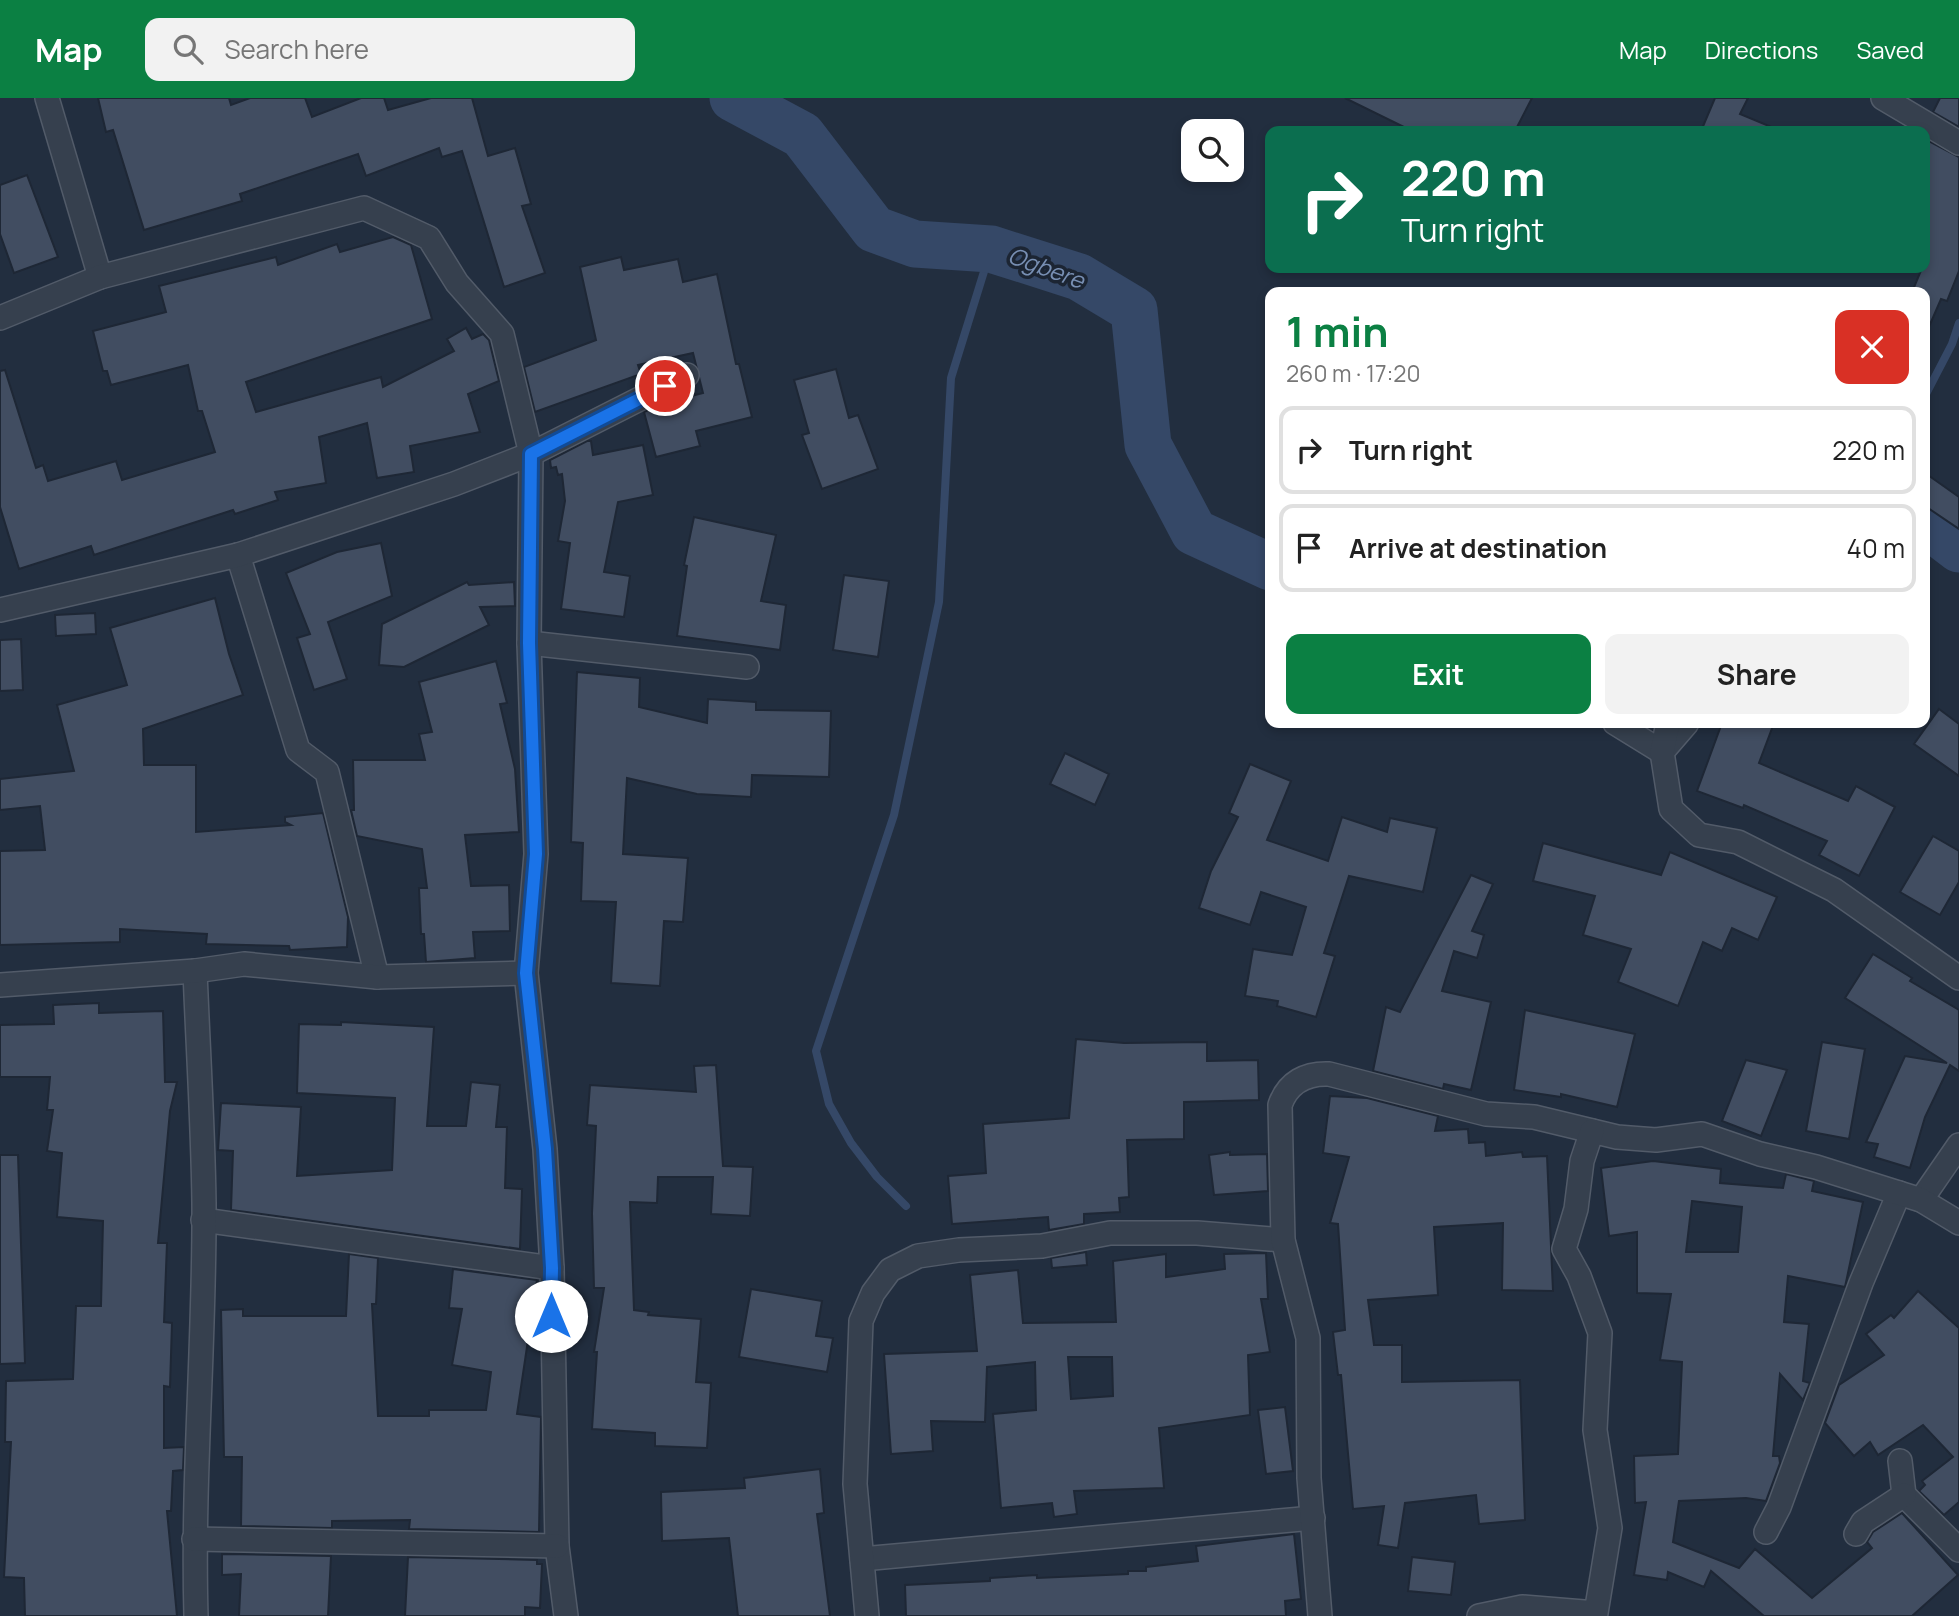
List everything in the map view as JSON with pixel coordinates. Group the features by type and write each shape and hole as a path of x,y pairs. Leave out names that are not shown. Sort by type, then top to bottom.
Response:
{"street":[{"path":"47,98 100,277"},
{"path":"1883,98 1908,104 1959,142"},
{"path":"0,318 100,277 364,208 429,238 457,283 502,334 531,454 529,643 536,854 526,973 545,1149 552,1268 557,1546 566,1616"},
{"path":"0,610 238,555 454,484 531,454 687,375"},
{"path":"238,555 298,750 327,772 377,977"},
{"path":"529,643 747,667"},
{"path":"1623,728 1662,752"},
{"path":"1667,728 1662,752 1671,809 1699,835 1738,842 1834,890 1959,978"},
{"path":"1662,752 1683,728"},
{"path":"0,985 195,971 244,964 377,977 526,973"},
{"path":"195,971 203,1220 198,1484 194,1539 196,1616"},
{"path":"1320,1616 1312,1518 1308,1339 1283,1240 1280,1105 1290,1087 1312,1073 1396,1088 1486,1114 1534,1118 1617,1137 1656,1140 1702,1134 1760,1154 1816,1167 1921,1200 1959,1223"},
{"path":"1479,1616 1522,1607 1596,1613 1610,1528 1595,1430 1600,1333 1580,1276 1564,1249 1576,1209 1582,1161 1592,1131"},
{"path":"1921,1200 1959,1145"},
{"path":"1766,1532 1779,1507 1861,1283 1899,1193"},
{"path":"203,1220 552,1268"},
{"path":"867,1616 855,1484 861,1321 873,1293 890,1270 918,1256 959,1250 1042,1246 1110,1233 1197,1233 1283,1240"},
{"path":"1900,1461 1904,1495 1959,1550"},
{"path":"1856,1534 1863,1522 1904,1495"},
{"path":"862,1559 1312,1518"},
{"path":"194,1539 557,1546"}],"building":[{"path":"98,98 229,98 231,105 250,98 305,98 312,117 361,98 384,98 388,110 431,98 472,98 488,156 515,148 531,204 522,206 545,273 504,287 462,151 442,157 439,148 366,176 358,154 240,194 242,201 144,230 113,130 106,132"},
{"path":"1345,98 1532,98 1518,126 1402,126"},
{"path":"1715,98 1748,98 1740,114 1769,126 1703,126"},
{"path":"1940,98 1959,98 1959,127 1933,112"},
{"path":"1930,142 1959,157 1959,271 1947,301 1941,299 1930,324 1930,287 1914,287 1920,273 1930,273"},
{"path":"27,175 58,257 14,273 0,234 0,185"},
{"path":"393,237 411,245 432,319 246,382 256,412 381,377 383,387 454,351 447,339 466,328 472,339 483,334 489,340 499,381 468,394 480,432 410,446 414,472 377,478 367,423 319,437 326,483 275,492 278,500 235,514 233,510 94,555 91,546 19,569 0,507 0,371 5,370 36,468 43,465 48,481 116,461 122,480 215,452 202,411 198,411 188,365 111,385 107,371 103,371 93,331 166,312 159,286 276,257 278,265 337,244 340,252"},
{"path":"621,257 624,270 678,259 683,282 717,274 736,364 739,364 752,417 696,431 700,446 656,457 644,412 663,403 703,393 693,353 638,365 641,374 535,412 524,367 596,340 580,267"},
{"path":"836,369 849,418 858,415 878,469 822,489 802,435 809,433 794,380"},
{"path":"591,441 593,455 643,445 653,495 618,502 604,572 630,576 624,617 561,609 570,543 558,541 565,501 562,474 558,475 556,467 551,468 550,460"},
{"path":"1930,477 1959,497 1959,529 1930,509"},
{"path":"694,517 776,535 761,601 786,605 780,650 677,636 687,566 684,565"},
{"path":"381,543 392,596 328,622 347,679 314,690 297,638 310,634 286,573 337,552"},
{"path":"844,575 889,581 878,657 833,650"},
{"path":"467,582 469,585 514,582 515,606 480,607 489,625 404,667 379,665 382,624"},
{"path":"215,598 243,695 143,729 144,765 196,765 196,832 291,825 285,822 285,817 323,813 348,917 347,947 290,950 289,946 206,944 207,934 120,929 120,942 0,945 0,851 45,850 40,806 0,810 0,779 74,771 57,705 127,685 110,628"},
{"path":"95,613 96,634 56,636 55,615"},
{"path":"21,639 23,690 0,691 0,640"},
{"path":"496,661 507,703 500,704 515,769 519,832 465,835 471,886 509,885 510,931 473,932 475,958 426,962 424,934 421,934 419,888 427,888 422,849 357,836 351,810 354,810 353,760 425,760 419,734 432,732 419,682"},
{"path":"577,672 640,678 639,707 707,723 708,699 756,702 756,710 831,711 829,777 752,775 751,797 697,794 627,778 623,854 688,858 683,922 664,921 660,986 611,983 616,902 581,901 583,843 571,842"},
{"path":"1939,709 1959,724 1959,776 1914,744 1925,728 1930,728 1930,722"},
{"path":"1720,728 1772,728 1759,763 1848,801 1856,786 1895,807 1859,876 1819,855 1827,841 1744,805 1743,808 1697,791"},
{"path":"1065,753 1109,774 1095,805 1050,784"},
{"path":"1250,764 1291,781 1267,840 1328,861 1342,817 1387,832 1390,818 1437,828 1423,892 1349,876 1324,953 1335,956 1316,1017 1277,1006 1278,1001 1245,996 1253,949 1292,955 1306,907 1261,892 1250,925 1199,908 1211,871 1238,817 1229,813"},
{"path":"1933,836 1959,851 1959,882 1940,915 1900,892"},
{"path":"1543,843 1661,875 1670,852 1777,897 1758,940 1732,928 1722,951 1703,942 1678,1006 1618,982 1631,949 1583,935 1595,896 1533,881"},
{"path":"1471,875 1493,884 1472,931 1484,935 1477,958 1454,951 1442,991 1491,1002 1471,1090 1444,1084 1443,1089 1373,1071 1386,1007 1400,1012"},
{"path":"1873,954 1912,978 1910,981 1959,1010 1959,1071 1950,1065 1925,1117 1910,1168 1874,1157 1878,1144 1866,1142 1905,1056 1947,1063 1845,998"},
{"path":"99,1003 99,1013 163,1011 165,1082 177,1082 170,1111 158,1243 167,1243 164,1322 172,1323 170,1387 164,1386 164,1448 184,1447 183,1470 173,1471 171,1511 167,1511 177,1616 25,1616 24,1578 4,1577 11,1442 5,1442 6,1381 73,1379 76,1306 101,1306 103,1221 57,1217 62,1153 47,1151 53,1110 47,1110 50,1077 0,1077 0,1025 54,1024 53,1005"},
{"path":"1525,1010 1635,1034 1617,1107 1561,1094 1561,1097 1514,1090"},
{"path":"341,1022 434,1027 427,1126 466,1126 471,1082 500,1085 496,1127 507,1127 505,1188 522,1189 520,1249 231,1210 233,1151 218,1150 221,1103 301,1107 297,1176 392,1170 395,1098 297,1093 299,1024 341,1025"},
{"path":"1076,1039 1124,1043 1207,1042 1207,1061 1258,1060 1259,1100 1184,1102 1184,1139 1127,1140 1129,1197 1119,1198 1120,1212 1084,1214 1084,1224 1049,1230 1048,1217 952,1224 948,1176 986,1173 983,1124 1069,1118"},
{"path":"1822,1042 1865,1049 1849,1139 1806,1131"},
{"path":"1746,1060 1787,1070 1761,1136 1722,1121"},
{"path":"716,1065 723,1166 753,1167 750,1216 711,1214 713,1177 658,1177 657,1203 630,1202 634,1310 649,1312 648,1315 701,1319 696,1382 711,1383 707,1448 655,1446 655,1433 592,1429 597,1352 594,1352 604,1288 594,1288 592,1213 596,1126 587,1125 590,1085 696,1092 694,1066"},
{"path":"1330,1096 1367,1098 1438,1116 1435,1131 1468,1129 1469,1143 1485,1142 1486,1156 1522,1152 1523,1157 1547,1156 1553,1291 1502,1290 1503,1223 1434,1227 1438,1295 1368,1300 1374,1345 1402,1345 1402,1382 1520,1380 1525,1520 1479,1524 1476,1495 1405,1503 1398,1548 1378,1545 1384,1506 1353,1509 1341,1375 1338,1375 1333,1332 1345,1330 1338,1224 1330,1223 1349,1157 1323,1153"},
{"path":"1230,1152 1230,1155 1267,1154 1268,1191 1214,1195 1209,1155"},
{"path":"0,1155 18,1155 25,1363 0,1364"},
{"path":"1653,1161 1721,1169 1720,1183 1783,1188 1786,1174 1814,1181 1812,1191 1863,1202 1845,1287 1788,1276 1784,1322 1809,1324 1803,1381 1810,1383 1803,1400 1780,1374 1773,1456 1779,1456 1780,1463 1766,1501 1746,1498 1679,1501 1673,1542 1739,1568 1755,1549 1812,1598 1872,1548 1867,1542 1873,1532 1902,1513 1958,1575 1912,1616 1764,1616 1711,1571 1704,1587 1668,1572 1667,1580 1634,1575 1646,1502 1635,1503 1634,1456 1678,1454 1682,1362 1660,1360 1671,1294 1637,1293 1637,1232 1609,1236 1601,1168","holes":["1692,1201 1742,1207 1738,1252 1686,1252"]},
{"path":"1086,1252 1087,1265 1052,1268 1051,1258"},
{"path":"1266,1253 1268,1299 1261,1299 1270,1352 1248,1355 1250,1415 1159,1428 1164,1488 1074,1491 1077,1514 1054,1517 1052,1503 1001,1508 993,1414 1036,1410 1035,1362 987,1367 985,1422 931,1421 933,1451 891,1454 884,1354 977,1351 970,1275 1018,1270 1023,1323 1116,1322 1113,1261 1166,1254 1166,1277 1225,1269 1224,1254","holes":["1068,1357 1112,1357 1113,1396 1071,1399"]},
{"path":"349,1254 378,1258 376,1304 372,1304 378,1416 429,1416 429,1410 486,1410 491,1372 452,1365 462,1309 449,1308 453,1269 537,1280 517,1414 541,1417 539,1532 409,1529 410,1520 332,1521 332,1528 241,1526 242,1457 224,1457 221,1310 243,1309 243,1316 346,1316"},
{"path":"751,1289 822,1301 816,1336 833,1338 827,1372 739,1357"},
{"path":"1918,1291 1959,1328 1959,1502 1944,1515 1919,1491 1925,1485 1922,1481 1953,1457 1923,1425 1878,1455 1870,1442 1854,1456 1825,1423 1839,1385 1884,1355 1866,1334 1891,1315 1894,1318"},
{"path":"1285,1407 1293,1471 1266,1474 1258,1410"},
{"path":"820,1469 824,1513 817,1514 830,1616 738,1616 729,1538 662,1541 661,1492 745,1488 744,1478"},
{"path":"1294,1534 1301,1599 1285,1601 1286,1616 906,1616 905,1585 990,1581 990,1578 1037,1575 1037,1578 1128,1574 1128,1571 1146,1571 1146,1567 1198,1561 1196,1546"},
{"path":"222,1554 331,1556 328,1616 239,1616 241,1574 222,1575"},
{"path":"408,1557 537,1560 537,1564 542,1564 540,1608 525,1607 525,1616 405,1616"},
{"path":"1412,1557 1455,1562 1451,1595 1408,1591"}],"waterway":[{"name":"Ogbere","path":"733,98 802,135 874,229 915,244 991,249 1079,277 1134,310 1148,445 1194,532 1265,565"},
{"path":"906,1206 877,1177 851,1143 829,1104 816,1051 894,815 939,602 951,378 991,249"},
{"path":"1930,386 1952,344 1959,323"},
{"name":"Ogbere","path":"1930,527 1959,549"}],"route":[{"path":"551,1316 552,1268 545,1149 526,973 536,854 529,643 531,454 665,386"}]}
